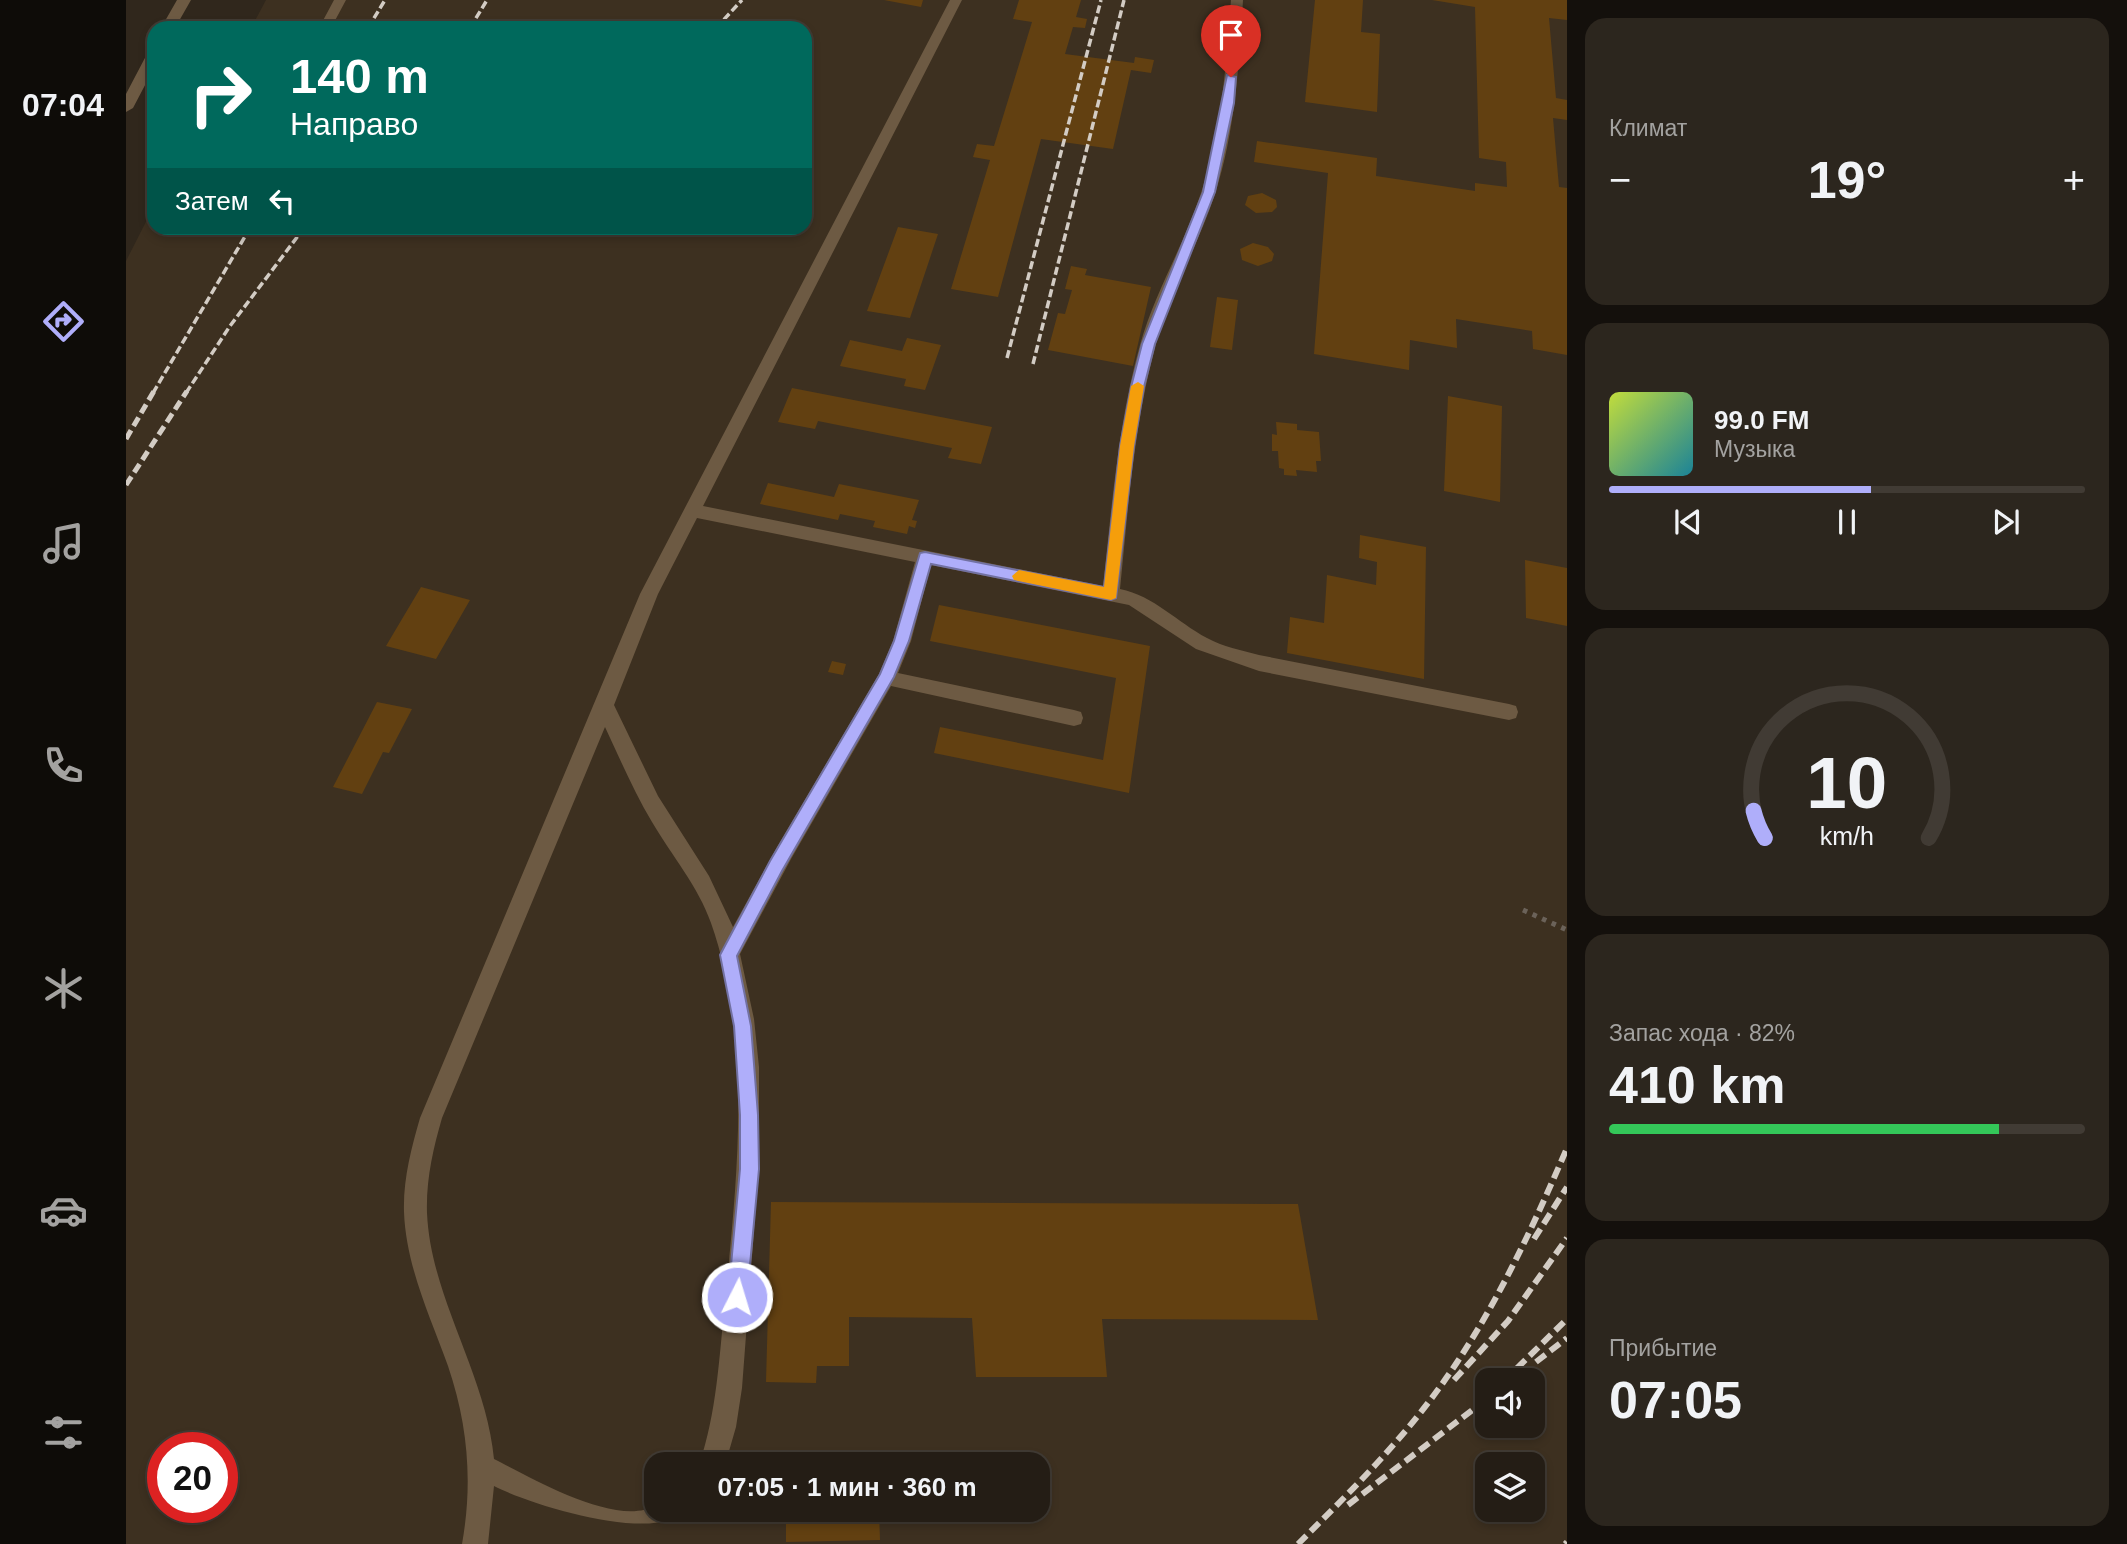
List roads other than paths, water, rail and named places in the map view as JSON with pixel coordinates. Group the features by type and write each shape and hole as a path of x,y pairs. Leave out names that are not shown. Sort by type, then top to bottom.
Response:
{"street":[{"path":"172,21 184,0"},
{"path":"126,108 147,68"}],"lane":[{"path":"329,21 340,0"},
{"path":"475,1544 480,1520 482,1467 474,1412 428,1273 417,1229 415,1189 419,1158 430,1118 605,705 649,594 956,0"},
{"path":"1111,594 1127,446 1138,387 1152,332 1209,192 1228,103 1237,0"},
{"path":"694,511 1133,599 1157,612 1201,643 1259,663 1509,712"},
{"path":"729,955 769,879 887,677 902,641 925,557"},
{"path":"887,677 907,684 1074,718"},
{"path":"605,705 645,792 708,892 722,925 748,1069 749,1169 728,1399 722,1438 717,1452"},
{"path":"482,1467 601,1521 628,1524 645,1522"}],"railway":[{"path":"372,21 385,0"},
{"path":"474,21 487,0"},
{"path":"722,21 742,0"},
{"path":"1007,358 1101,0"},
{"path":"1033,364 1124,0"},
{"path":"153,393 246,235"},
{"path":"186,393 230,326 299,235"},
{"path":"126,439 154,391"},
{"path":"126,485 187,391"},
{"path":"1298,1544 1386,1453 1419,1415 1454,1366 1508,1276 1567,1148"},
{"path":"1534,1239 1567,1187"},
{"path":"1454,1380 1508,1321 1567,1238"},
{"path":"1517,1368 1567,1319"},
{"path":"1536,1362 1567,1338"},
{"path":"1348,1505 1475,1408"}]}
